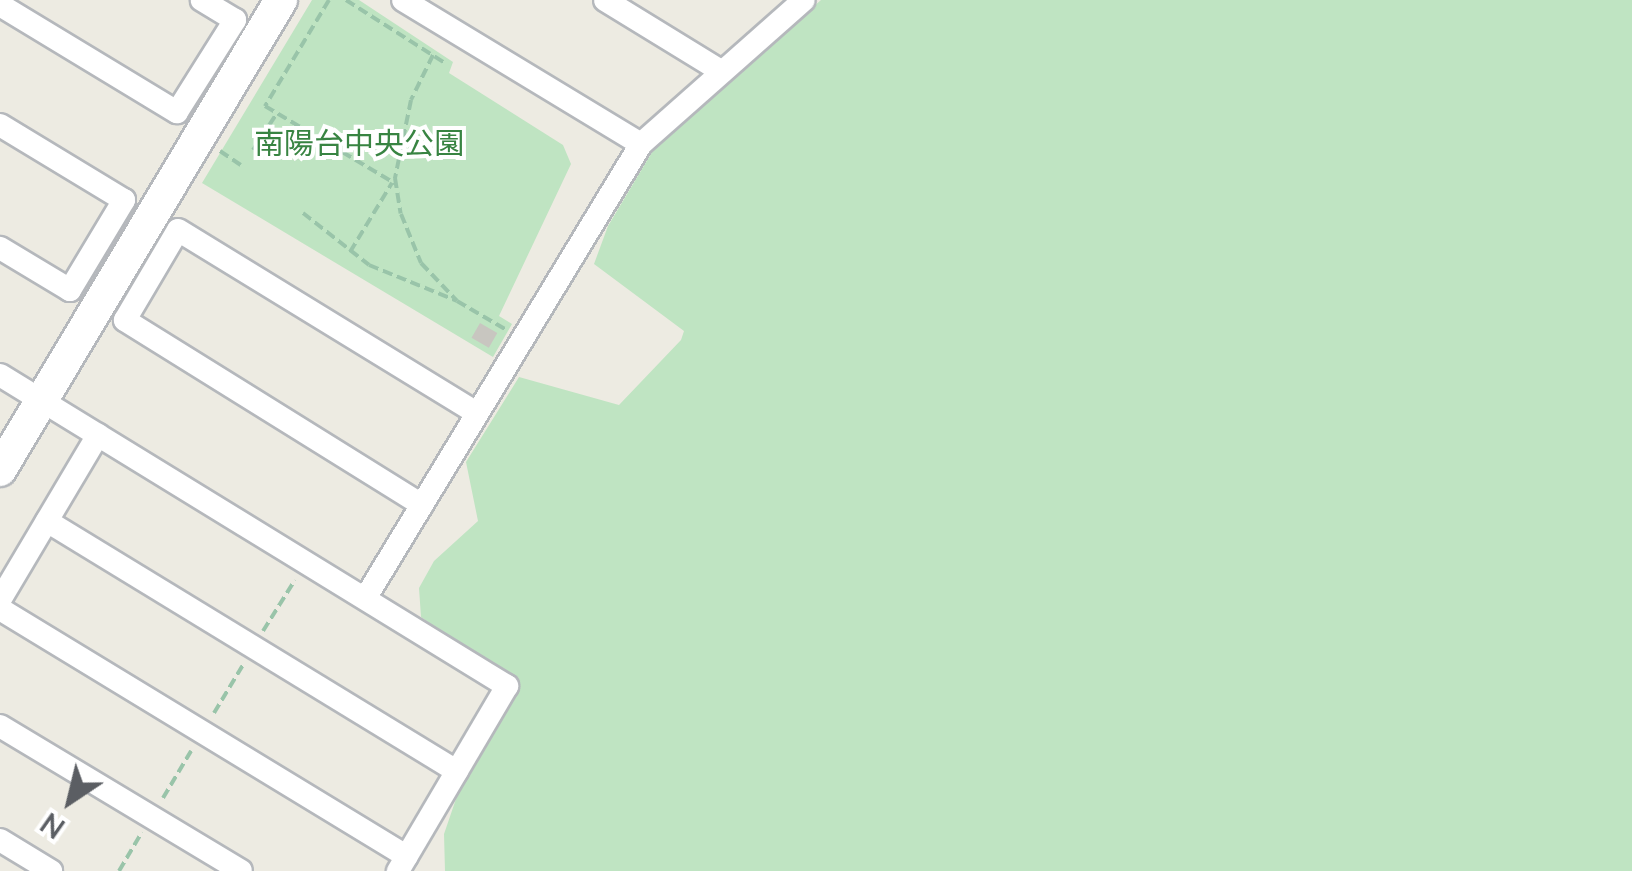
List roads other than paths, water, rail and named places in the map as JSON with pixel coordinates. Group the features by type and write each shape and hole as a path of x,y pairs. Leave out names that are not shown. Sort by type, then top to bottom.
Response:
{"street":[{"path":"0,5 176,112 235,20 202,0"},
{"path":"0,470 281,0"},
{"path":"403,0 641,144"},
{"path":"605,0 722,71"},
{"path":"366,598 641,144 804,0"},
{"path":"0,126 124,200 70,290 0,248"},
{"path":"422,505 126,320 178,230 477,413"},
{"path":"0,374 507,686 402,863 0,609"},
{"path":"0,600 98,435"},
{"path":"47,521 457,771"},
{"path":"0,726 241,871"},
{"path":"0,840 51,871"}],"park label":[{"name":"南陽台中央公園","path":"359,143"}]}
